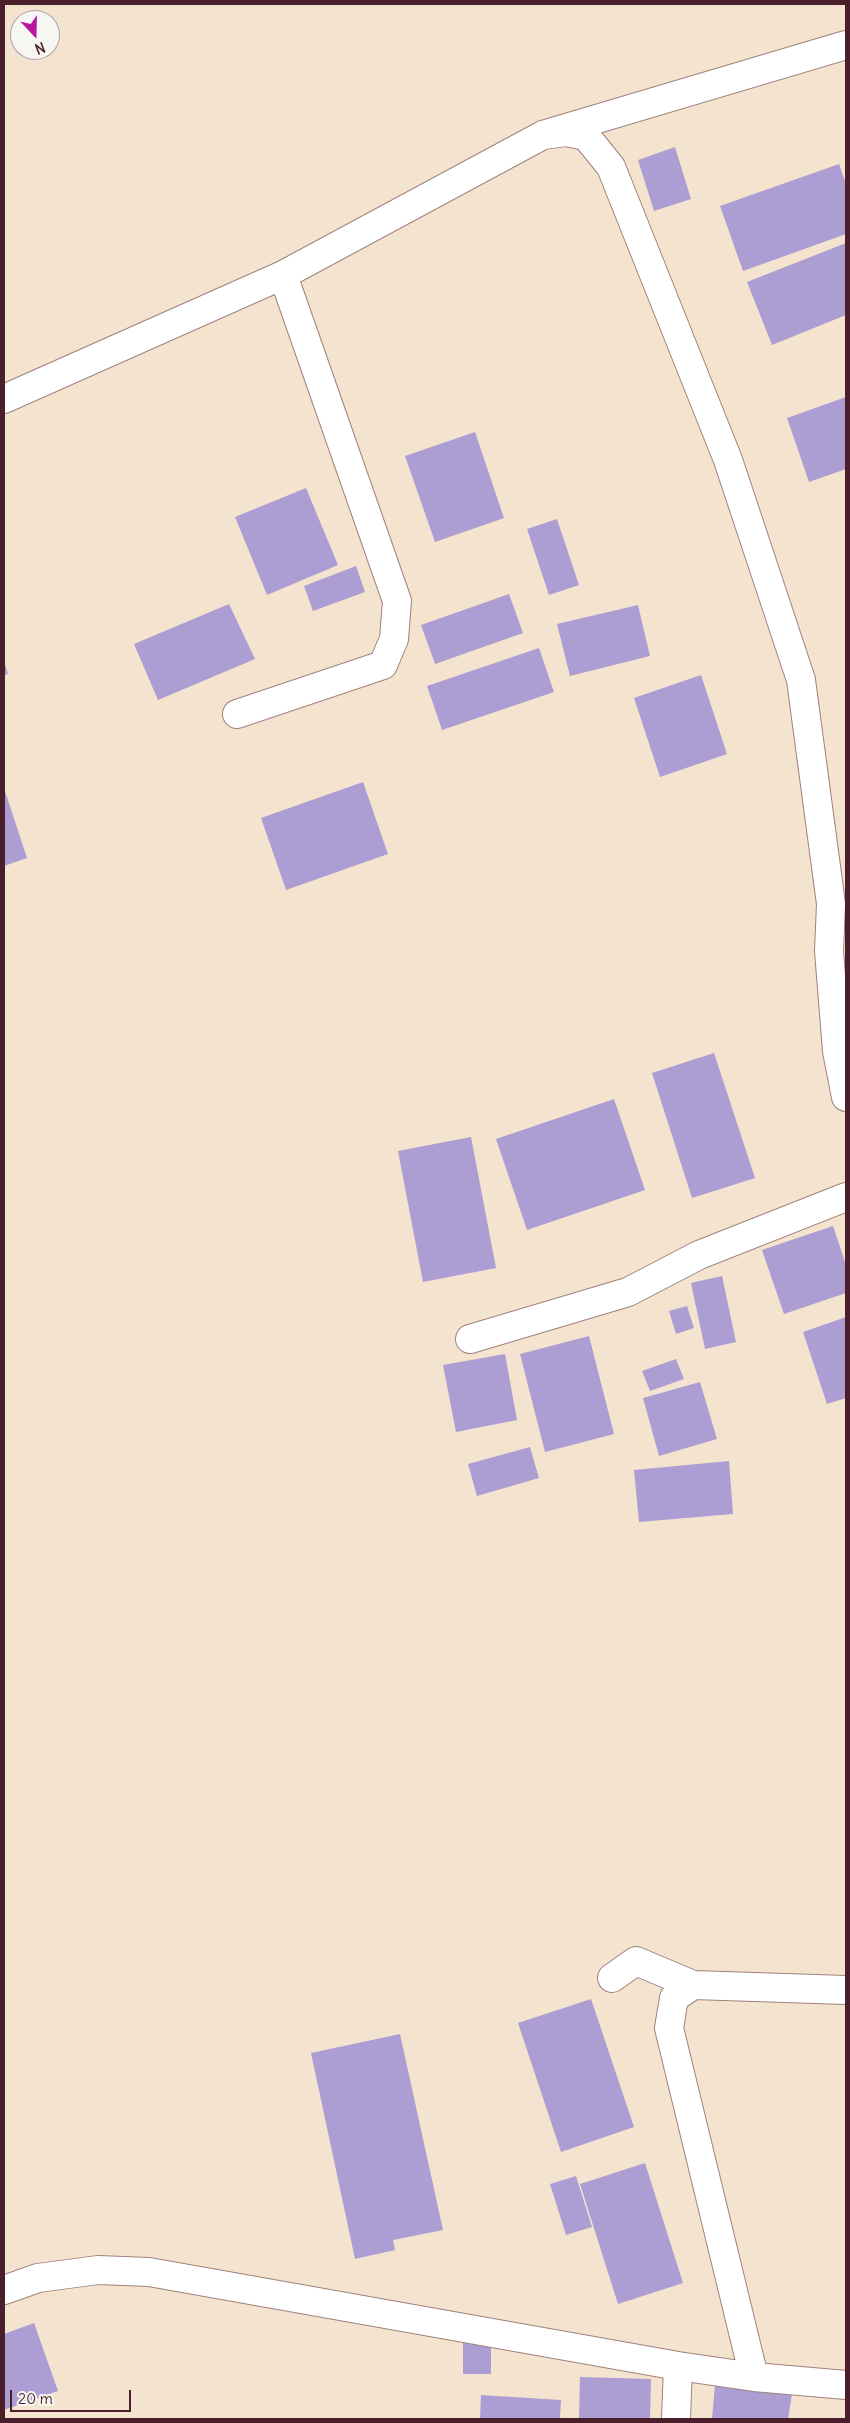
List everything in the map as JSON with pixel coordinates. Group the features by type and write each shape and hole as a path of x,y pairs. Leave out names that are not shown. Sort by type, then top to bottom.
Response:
{"street":[{"path":"4,398 283,275 543,135 846,45"},
{"path":"543,135 566,132 586,136 611,167 728,460 801,680 839,900 829,951 837,1051 846,1096"},
{"path":"237,714 383,665 394,639 397,601 283,275"},
{"path":"470,1339 628,1292 699,1255 846,1197"},
{"path":"612,1978 636,1961 693,1984 846,1990"},
{"path":"693,1984 674,1998 669,2028 754,2377"},
{"path":"4,2290 38,2278 98,2270 149,2272 678,2366 754,2377 846,2385"},
{"path":"676,2419 678,2366"}],"building":[{"path":"675,147 691,199 654,211 638,160"},
{"path":"839,164 846,184 846,234 743,271 720,206"},
{"path":"846,243 846,315 772,345 747,282"},
{"path":"846,397 846,469 809,482 787,418"},
{"path":"475,432 504,518 435,542 405,456"},
{"path":"306,488 338,565 267,595 235,517"},
{"path":"557,519 579,585 549,595 527,529"},
{"path":"356,566 365,592 313,611 304,586"},
{"path":"509,594 523,633 435,664 421,625"},
{"path":"229,604 255,659 158,700 134,644"},
{"path":"638,605 650,656 570,676 557,624"},
{"path":"539,648 554,692 442,730 427,686"},
{"path":"4,661 8,674 4,675"},
{"path":"701,675 727,754 660,777 634,698"},
{"path":"363,782 388,854 286,890 261,818"},
{"path":"4,788 27,858 4,866"},
{"path":"714,1053 755,1178 692,1198 652,1073"},
{"path":"614,1099 645,1190 527,1230 496,1139"},
{"path":"471,1137 496,1268 423,1282 398,1151"},
{"path":"833,1226 846,1265 846,1293 784,1314 762,1250"},
{"path":"722,1276 736,1342 705,1349 691,1283"},
{"path":"687,1306 694,1328 676,1334 669,1311"},
{"path":"846,1317 846,1398 827,1404 803,1332"},
{"path":"589,1336 614,1434 545,1452 520,1354"},
{"path":"505,1354 517,1420 456,1432 443,1365"},
{"path":"676,1359 684,1379 650,1391 642,1371"},
{"path":"700,1382 717,1439 659,1456 643,1398"},
{"path":"530,1447 539,1478 477,1496 468,1464"},
{"path":"729,1461 733,1514 639,1522 634,1470"},
{"path":"591,1999 634,2127 561,2152 518,2023"},
{"path":"400,2034 443,2230 393,2240 395,2250 355,2259 311,2053"},
{"path":"645,2163 683,2283 618,2304 580,2184"},
{"path":"576,2176 592,2227 566,2235 550,2184"},
{"path":"34,2323 58,2391 4,2410 4,2334"},
{"path":"463,2340 491,2340 491,2374 463,2374"},
{"path":"580,2377 651,2379 650,2419 579,2419"},
{"path":"715,2385 792,2394 788,2419 712,2419"},
{"path":"481,2395 561,2400 560,2419 480,2419"}]}
